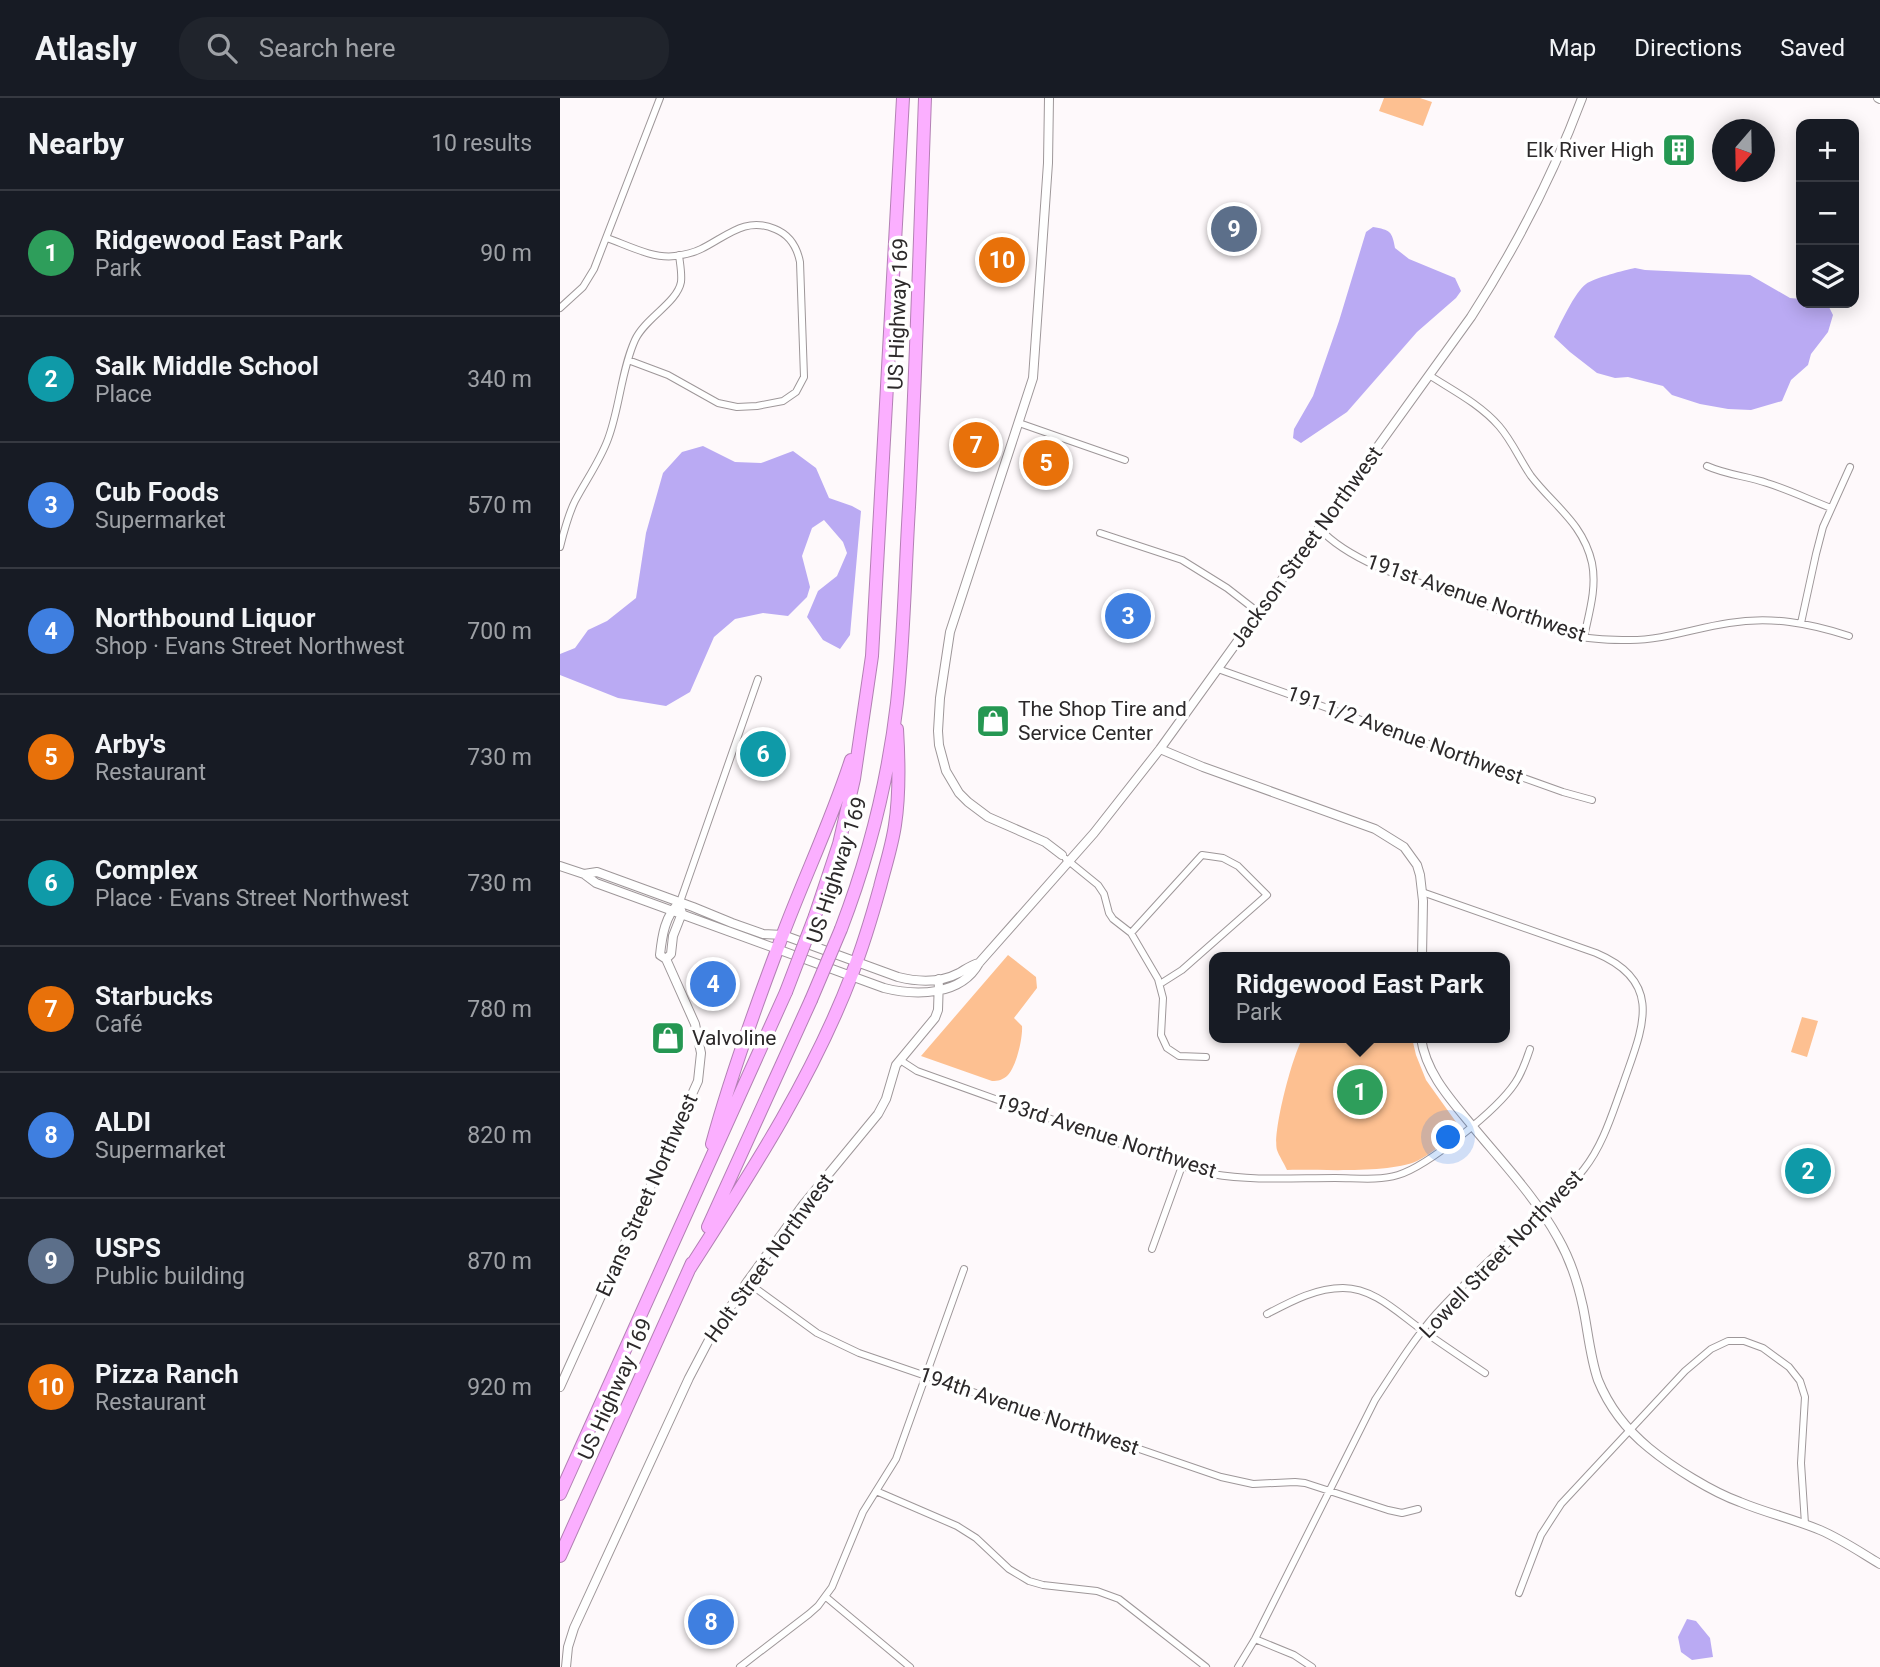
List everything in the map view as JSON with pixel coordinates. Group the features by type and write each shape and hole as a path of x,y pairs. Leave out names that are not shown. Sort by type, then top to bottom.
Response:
{"highway":[{"path":"896,98 900,160"},
{"name":"US Highway 169","path":"560,1494 786,992 839,844 854,779 867,699 875,621 903,98"},
{"name":"US Highway 169","path":"560,1556 811,1000 859,880 876,818 896,705 902,639 927,98"},
{"path":"700,1184 724,1098 777,948 851,761 867,699"},
{"path":"690,1268 758,1161 801,1084 852,976 895,827 899,775 896,705"}],"street":[{"path":"560,308 589,278 607,238 659,98"},
{"path":"1049,98 1048,163 1030,388 950,632 939,715 939,745 946,771 959,793 968,802 988,817 1045,842 1098,885 1104,894 1109,913 1130,933 1160,984 1163,998 1161,1034 1167,1048 1179,1056 1206,1057"},
{"name":"Jackson Street Northwest","path":"777,948 884,988 905,992 939,990 965,979 975,970 1065,858 1121,800 1160,749 1471,317 1513,250 1550,178 1582,98"},
{"path":"607,238 671,257 699,250 733,230 752,225 780,231 791,240 798,254 801,272 804,377 796,392 783,401 737,407 718,402 668,375 628,360"},
{"path":"560,547 575,502 608,438 628,360 640,331 679,289 679,255"},
{"path":"1429,375 1471,402 1499,426 1534,479 1579,530 1594,572 1584,637"},
{"path":"1019,423 1125,460"},
{"path":"1707,466 1722,473 1769,484 1831,508"},
{"path":"1801,623 1816,554 1831,508 1850,467"},
{"name":"191st Avenue Northwest","path":"1319,528 1337,545 1372,564 1548,627 1584,637 1633,640 1744,621 1774,620 1822,627 1849,636"},
{"path":"1100,533 1182,561 1258,612"},
{"name":"191 1/2 Avenue Northwest","path":"1218,669 1592,800"},
{"path":"672,909 680,902 758,679"},
{"path":"1160,749 1331,812 1386,835 1404,847 1411,855 1420,875 1422,952"},
{"path":"1130,933 1202,855 1223,858 1238,866 1266,895 1182,970 1160,984"},
{"path":"560,866 584,874 596,883 777,948"},
{"path":"584,874 597,872 763,934 783,935"},
{"name":"Lowell Street Northwest","path":"1238,1667 1255,1639 1375,1400 1423,1331 1455,1294 1574,1181 1589,1163 1604,1134 1643,1024 1641,994 1632,977 1614,962 1596,953 1422,892"},
{"path":"666,959 671,954 673,936 682,913 680,902"},
{"name":"Evans Street Northwest","path":"560,1387 698,1081 701,1053 695,1024 666,959 660,955 672,909"},
{"name":"Jackson Street Northwest","path":"783,935 917,981 952,976 979,963"},
{"name":"Holt Street Northwest","path":"566,1667 574,1628 689,1378 720,1321 747,1282 803,1205 881,1109 896,1065 935,1018 938,1010 939,979"},
{"path":"1422,1043 1425,1057 1447,1095 1541,1212 1559,1239 1576,1279 1599,1381 1611,1405 1629,1429 1662,1457 1714,1491 1805,1524 1845,1542 1880,1564"},
{"name":"193rd Avenue Northwest","path":"900,1060 917,1071 1182,1166 1234,1177 1350,1179 1389,1177 1422,1164 1500,1102 1514,1086 1530,1049"},
{"path":"1152,1249 1182,1166"},
{"path":"740,1667 809,1614 826,1597 838,1576 857,1523 895,1459 964,1269"},
{"name":"194th Avenue Northwest","path":"747,1282 817,1333 859,1353 1221,1478 1253,1484 1295,1482 1314,1485 1388,1510 1402,1513 1418,1509"},
{"path":"1267,1314 1291,1301 1317,1292 1353,1289 1384,1302 1485,1373"},
{"path":"1519,1592 1536,1546 1553,1514 1685,1371 1711,1349 1728,1341 1744,1341 1763,1348 1788,1367 1800,1381 1805,1407 1801,1463 1805,1524"},
{"path":"876,1491 957,1525 976,1538 1009,1569 1029,1581 1097,1591 1119,1600 1206,1667"},
{"path":"826,1597 910,1667"},
{"path":"1255,1639 1294,1655 1312,1667"}],"shaded area":[{"path":"1384,98 1420,98 1432,102 1423,126 1379,111"},
{"path":"1373,227 1389,232 1395,248 1409,259 1455,278 1461,291 1417,332 1347,412 1301,443 1293,438 1294,429 1313,396 1366,232"},
{"path":"1635,268 1750,275 1790,298 1796,299 1796,308 1830,308 1833,315 1828,332 1811,354 1808,365 1791,380 1782,401 1751,410 1728,409 1672,395 1663,386 1597,373 1554,337 1582,288 1602,277"},
{"path":"703,446 735,462 761,463 793,451 816,468 829,498 861,511 850,635 840,649 823,640 807,617 818,591 837,576 847,553 843,542 824,520 812,528 802,556 810,587 807,597 788,616 763,613 735,619 714,637 690,692 666,706 618,698 560,675 560,654 575,648 588,630 607,621 636,598 646,533 663,473 682,452"},
{"path":"1008,955 1036,977 1037,988 1014,1018 1022,1026 1021,1038 1016,1059 1008,1075 992,1081 921,1056"},
{"path":"1802,1017 1818,1021 1807,1057 1791,1052"},
{"path":"1300,1043 1413,1043 1426,1080 1461,1129 1429,1154 1404,1165 1354,1170 1287,1170 1277,1150 1276,1141 1280,1111"},
{"path":"1687,1619 1696,1621 1710,1638 1713,1657 1692,1660 1681,1652 1678,1637"}],"place":[{"name":"Elk River High","path":"1679,150"},
{"name":"USPS","path":"1234,229"},
{"name":"Pizza Ranch","path":"1002,260"},
{"name":"Starbucks","path":"976,445"},
{"name":"Arby's","path":"1046,463"},
{"name":"Cub Foods","path":"1128,616"},
{"name":"The Shop Tire and Service Center","path":"993,721"},
{"name":"Complex","path":"763,754"},
{"name":"Northbound Liquor","path":"713,984"},
{"name":"Valvoline","path":"668,1038"},
{"name":"Ridgewood East Park","path":"1360,1092"},
{"name":"Salk Middle School","path":"1808,1171"},
{"name":"ALDI","path":"711,1622"}]}
